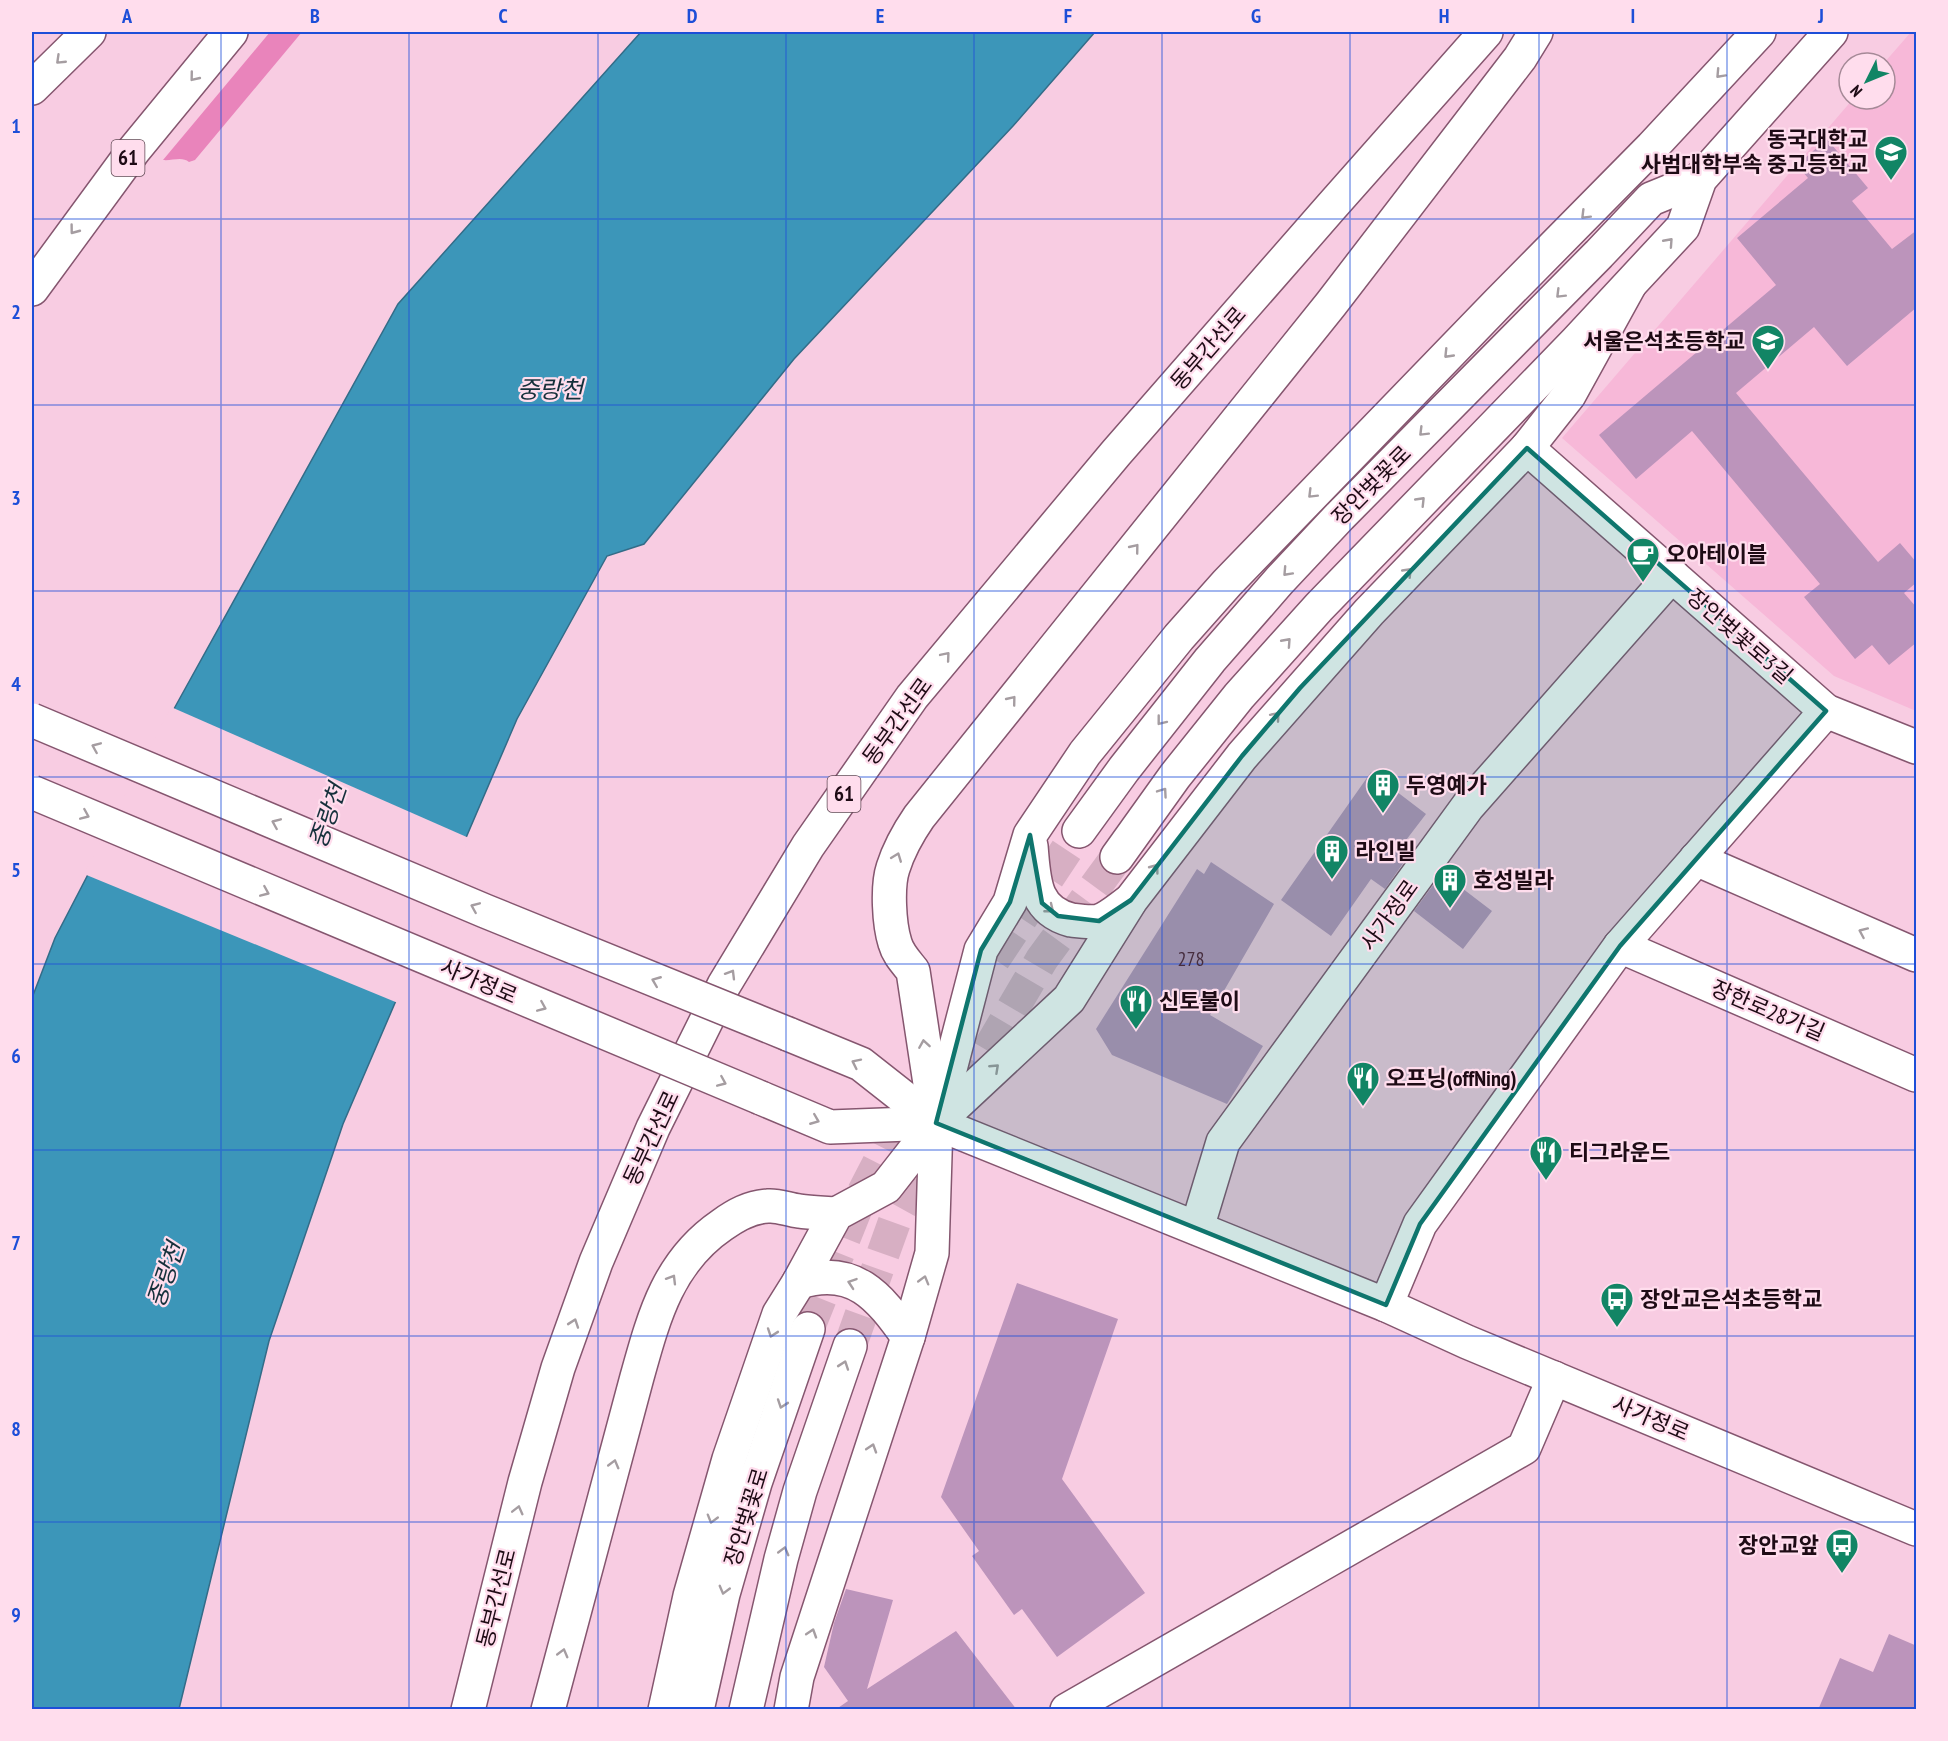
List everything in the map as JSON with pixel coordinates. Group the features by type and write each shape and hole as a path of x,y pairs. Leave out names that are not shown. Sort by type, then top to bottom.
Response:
{"main road":[{"path":"32,88 89,32"},
{"name":"61","path":"32,289 134,150 231,32"},
{"name":"동부간선로","path":"468,1710 525,1482 558,1368 596,1262 653,1128 724,985 808,846 912,697 1116,453 1486,32"},
{"path":"791,1710 797,1677 909,1337 932,1254 936,1122 913,971 895,943 891,920 892,870 903,843 919,817 1331,304 1520,58 1536,32"},
{"path":"936,1122 981,950 1010,902 1030,835 1084,753 1179,637 1227,583 1652,147 1759,32"},
{"name":"장안벚꽃로","path":"1117,857 1175,776 1239,696 1318,607 1629,286 1683,227 1700,179 1831,32"},
{"name":"장안벚꽃로","path":"1079,831 1130,760 1210,660 1340,516 1651,199 1700,179"},
{"path":"665,1710 690,1596 729,1460 779,1314 836,1215 886,1187 936,1122 1069,999 1131,900 1242,756 1369,612 1527,448 1569,395 1629,286"},
{"name":"장안벚꽃로3길","path":"1527,448 1826,711 1917,747"},
{"name":"사가정로","path":"1197,1228 1223,1142 1230,1132 1468,806 1672,575"},
{"path":"1386,1305 1420,1224 1620,946 1826,711"},
{"name":"사가정로","path":"32,720 485,911 861,1064 936,1122 1386,1305 1467,1342 1917,1529"},
{"name":"사가정로","path":"32,792 830,1126 936,1122"},
{"path":"1030,835 1033,876 1042,903 1058,916 1078,921 1099,921 1131,900"},
{"path":"1696,859 1917,955"},
{"name":"장한로28가길","path":"1620,946 1917,1075"},
{"path":"548,1710 637,1377 664,1291 681,1263 704,1237 748,1209 770,1205 836,1215"},
{"path":"799,1282 825,1276 860,1285 877,1297 909,1337"},
{"name":"장안벚꽃로","path":"697,1710 723,1594 755,1483 808,1329"},
{"name":"장안벚꽃로","path":"746,1710 800,1491 850,1346"},
{"path":"1067,1710 1524,1448 1554,1377"},
{"path":"797,1677 819,1710"}],"highlighted area":[{"path":"1527,448 1826,711 1620,946 1420,1224 1386,1305 936,1123 981,950 1010,902 1030,835 1042,903 1058,916 1099,921 1131,900 1242,756 1300,688"}],"shaded area":[{"path":"270,32 302,32 195,160 189,162 180,159 163,160"},
{"name":"서울은석초등학교","path":"1911,32 1916,32 1916,711 1834,676 1562,438 1843,111 1897,111 1897,51 1894,51"}],"water":[{"name":"중랑천","path":"641,32 1095,32 1013,126 794,359 644,544 607,556 517,719 343,1124 269,1341 179,1709 32,1709 32,998 55,938 175,707 398,304"}],"pier":[{"path":"171,707 469,838 398,1003 84,874"}],"building":[{"path":"1827,139 1868,188 1852,201 1892,249 1917,230 1917,307 1847,366 1814,327 1736,393 1878,562 1900,543 1917,563 1917,582 1904,593 1917,608 1917,642 1889,665 1872,645 1855,659 1804,597 1820,584 1692,431 1636,479 1599,435 1776,285 1737,238 1808,178 1797,165"},
{"path":"1371,772 1426,814 1400,848 1409,855 1385,889 1371,879 1331,936 1281,900"},
{"path":"1211,862 1274,904 1210,1015 1263,1046 1227,1104 1112,1055 1096,1029 1197,869 1204,874"},
{"name":"호성빌라","path":"1439,877 1451,886 1454,882 1492,911 1463,949 1414,911"},
{"path":"1017,1283 1118,1319 1062,1479 1145,1593 1057,1657 1022,1609 1014,1615 972,1556 979,1551 941,1497"},
{"path":"846,1589 893,1600 867,1689 956,1631 1017,1710 835,1710 848,1701 824,1667 834,1623"},
{"path":"1889,1634 1917,1646 1917,1710 1818,1710 1840,1658 1873,1672"}],"tunnel":[{"path":"994,959 1079,831"},
{"path":"963,1093 1042,959 1117,857"},
{"path":"808,1329 859,1201 910,1102"},
{"path":"850,1346 898,1212 940,1136"}],"place":[{"name":"동국대학교 사범대학부속 중고등학교","path":"1891,181"},
{"name":"서울은석초등학교","path":"1768,370"},
{"name":"오아테이블","path":"1643,583"},
{"name":"두영예가","path":"1383,814"},
{"name":"라인빌","path":"1332,880"},
{"name":"호성빌라","path":"1450,909"},
{"name":"신토불이","path":"1136,1030"},
{"name":"오프닝(offNing)","path":"1363,1107"},
{"name":"티그라운드","path":"1546,1181"},
{"name":"장안교은석초등학교","path":"1617,1328"},
{"name":"장안교앞","path":"1842,1574"}]}
